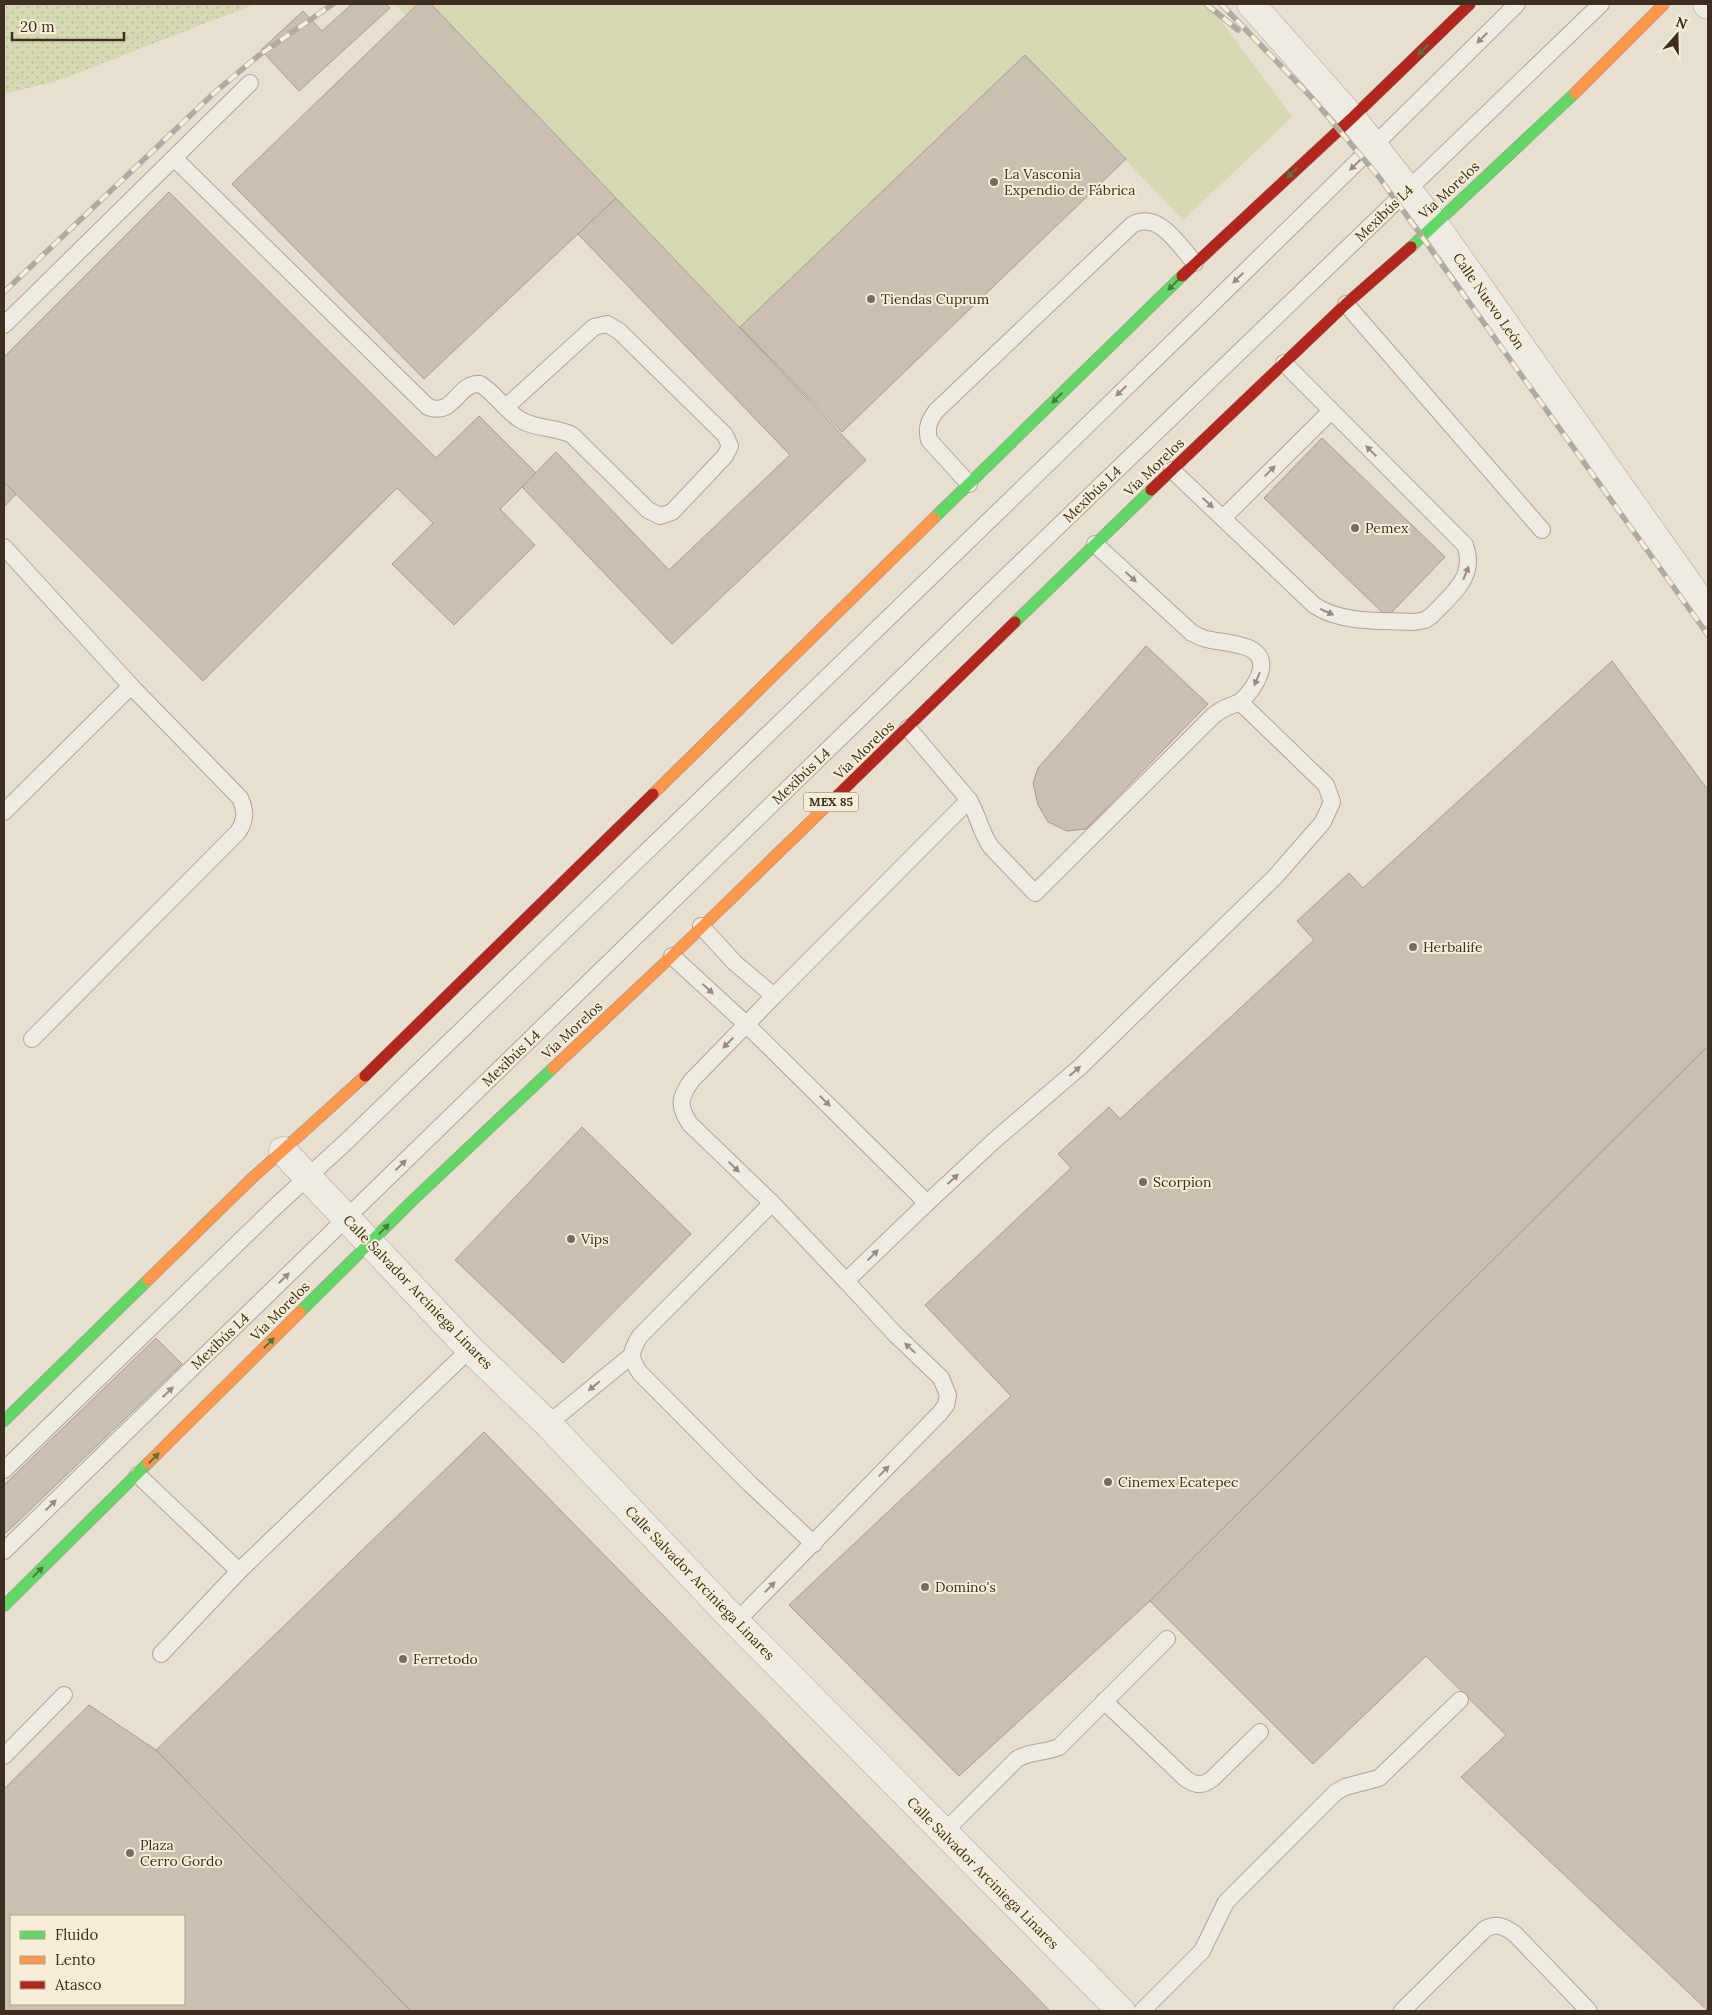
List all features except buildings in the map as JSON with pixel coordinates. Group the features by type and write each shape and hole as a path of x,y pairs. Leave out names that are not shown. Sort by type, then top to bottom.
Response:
{"main road":[{"path":"4,1421 242,1188 345,1096 1195,263 1352,118 1470,4"},
{"name":"Vía Morelos","path":"4,1606 371,1242 672,956 1172,470 1346,304 1435,224 1588,80 1664,4"}],"street":[{"name":"Calle Nuevo León","path":"1250,4 1352,118 1435,224 1705,600"},
{"name":"Calle Salvador Arciniega Linares","path":"283,1151 470,1349 548,1424 736,1622 1121,2011"}],"lane":[{"path":"4,1470 306,1177 347,1141 1517,4"},
{"name":"Mexibús L4","path":"4,1551 983,599 1601,4"},
{"path":"4,325 250,83"},
{"path":"174,158 420,402 436,410 444,408 466,388 476,384 486,388 519,420 562,430 572,435 648,510 660,516 672,512 725,456 730,446 725,435 619,330 608,324 594,326 506,407"},
{"path":"969,484 929,440 927,430 929,421 936,411 1132,225 1146,220 1162,226 1195,263"},
{"path":"1346,304 1542,530"},
{"path":"1172,470 1314,605 1325,613 1338,617 1414,622 1425,620 1431,616 1461,583 1467,572 1470,562 1465,545 1284,363"},
{"path":"1223,518 1331,411"},
{"path":"908,728 969,800 977,814 986,840 1035,893 1214,715 1240,702 1255,685 1262,664 1255,652 1240,645 1207,639 1192,633 1096,544"},
{"path":"4,547 132,686 240,798 245,816 238,832 32,1039"},
{"path":"4,812 132,686"},
{"path":"846,1281 996,1139 1080,1067 1275,877 1323,822 1332,802 1326,786 1240,702"},
{"path":"736,1622 940,1413 946,1405 948,1395 941,1378 895,1334 772,1203 690,1124 684,1114 681,1101 685,1089 692,1080 969,800"},
{"path":"701,926 735,963 774,996"},
{"path":"672,956 746,1024 927,1203"},
{"path":"772,1203 640,1336 633,1346 632,1355 633,1363 640,1373 750,1484 814,1544"},
{"path":"161,1654 240,1572 470,1349"},
{"path":"548,1424 632,1355"},
{"path":"138,1475 240,1572"},
{"path":"943,1833 1017,1759 1026,1754 1060,1747 1167,1640"},
{"path":"4,1756 64,1695"},
{"path":"1142,2011 1202,1951 1226,1902 1336,1792 1345,1787 1379,1778 1460,1700"},
{"path":"1104,1701 1186,1779 1198,1785 1205,1784 1212,1779 1260,1732"},
{"path":"1402,2011 1485,1929 1492,1925 1501,1925 1515,1934 1589,2011"}],"green space":[{"path":"4,4 255,4 57,81 4,94"},
{"path":"394,4 418,4 406,15"},
{"path":"431,4 1209,4 1292,117 1183,220 1025,55 740,327"}],"railway":[{"path":"4,292 214,93 258,56 333,4"},
{"path":"1206,4 1238,30"},
{"path":"1221,4 1312,98 1379,177 1708,635"}],"traffic: fast":[{"path":"1411,247 1575,93"},
{"path":"934,518 1182,276"},
{"path":"1015,622 1151,490"},
{"path":"300,1312 411,1202 553,1068"},
{"path":"4,1421 148,1280"},
{"path":"4,1606 148,1463"}],"traffic: slow":[{"path":"1575,93 1664,4"},
{"path":"653,794 934,518"},
{"path":"553,1068 838,795"},
{"path":"148,1280 249,1181 365,1076"},
{"path":"148,1463 300,1312"}],"traffic: jam":[{"path":"1182,276 1352,118 1470,4"},
{"path":"1151,490 1346,304 1411,247"},
{"path":"838,795 1015,622"},
{"path":"365,1076 653,794"}],"place":[{"name":"La Vasconia Expendio de Fábrica","path":"994,182"},
{"name":"Tiendas Cuprum","path":"871,299"},
{"name":"Pemex","path":"1355,528"},
{"name":"Herbalife","path":"1413,947"},
{"name":"Scorpion","path":"1143,1182"},
{"name":"Vips","path":"571,1239"},
{"name":"Cinemex Ecatepec","path":"1108,1482"},
{"name":"Domino's","path":"925,1587"},
{"name":"Ferretodo","path":"403,1659"},
{"name":"Plaza Cerro Gordo","path":"130,1853"}]}
